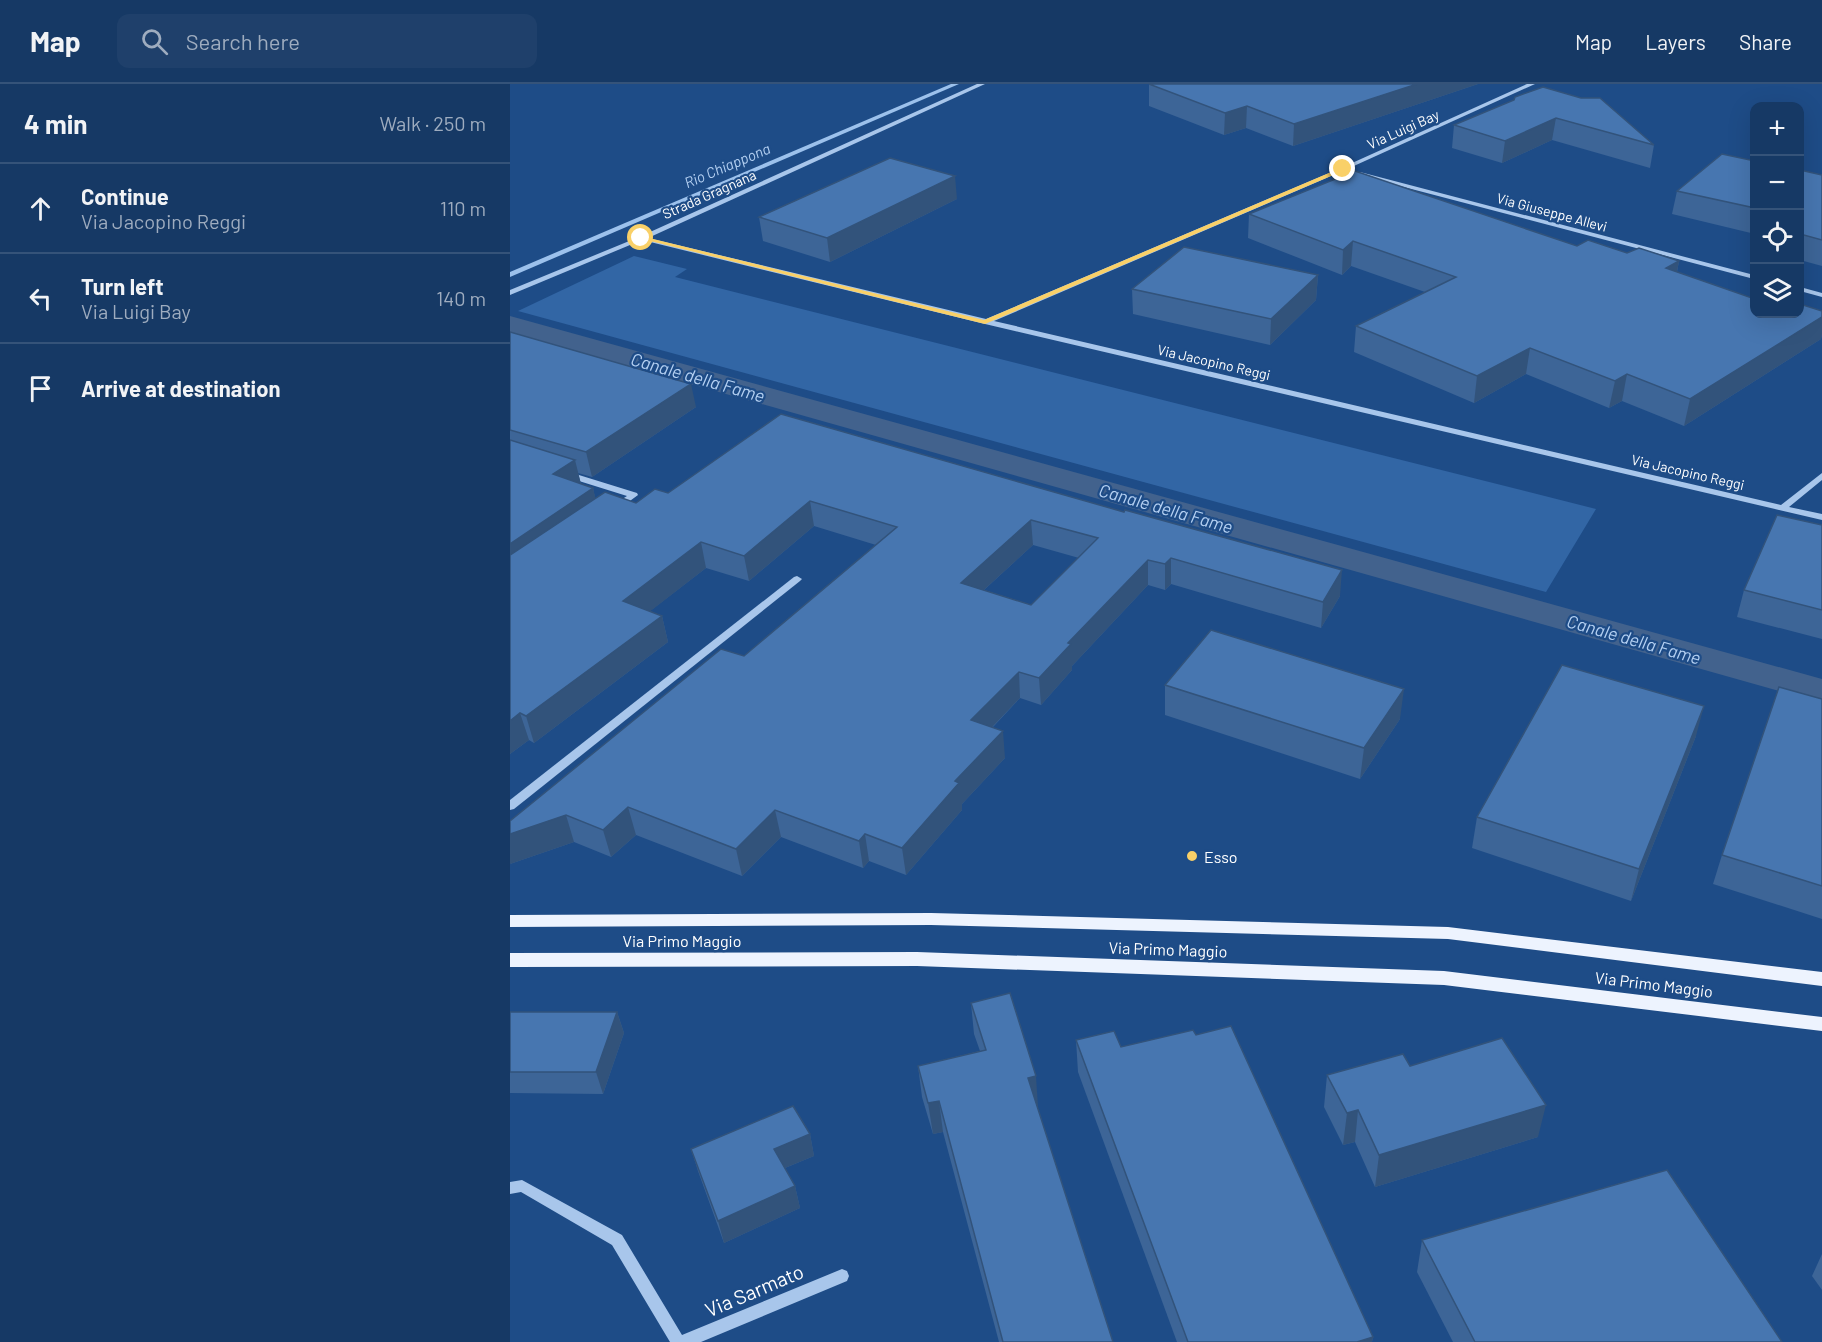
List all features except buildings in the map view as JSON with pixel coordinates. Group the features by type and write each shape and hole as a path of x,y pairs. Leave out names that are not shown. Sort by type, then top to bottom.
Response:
{"main road":[{"name":"Via Primo Maggio","path":"510,921 931,920 1448,933 1822,979"},
{"name":"Via Primo Maggio","path":"510,960 917,959 1443,978 1822,1024"}],"street":[{"name":"Strada Gragnana","path":"510,293 641,238 982,84"},
{"name":"Via Luigi Bay","path":"985,322 1343,169 1532,84"},
{"name":"Via Giuseppe Allevi","path":"1343,169 1750,276"},
{"name":"Via Jacopino Reggi","path":"641,238 985,322 1822,518"},
{"path":"1804,290 1822,295"},
{"path":"555,471 634,495 606,515"},
{"path":"1782,508 1822,476"},
{"path":"510,806 797,579"},
{"path":"510,1188 522,1186 617,1240 678,1342"},
{"name":"Via Sarmato","path":"683,1342 842,1276"}],"shaded area":[{"path":"634,256 687,269 675,277 1596,509 1546,592 518,311"}],"waterway":[{"name":"Rio Chiappona","path":"510,275 956,84"},
{"name":"Canale della Fame","path":"510,324 1822,691"}],"place":[{"name":"Esso","path":"1192,856"}],"route":[{"path":"641,238 985,322 1343,169"}]}
